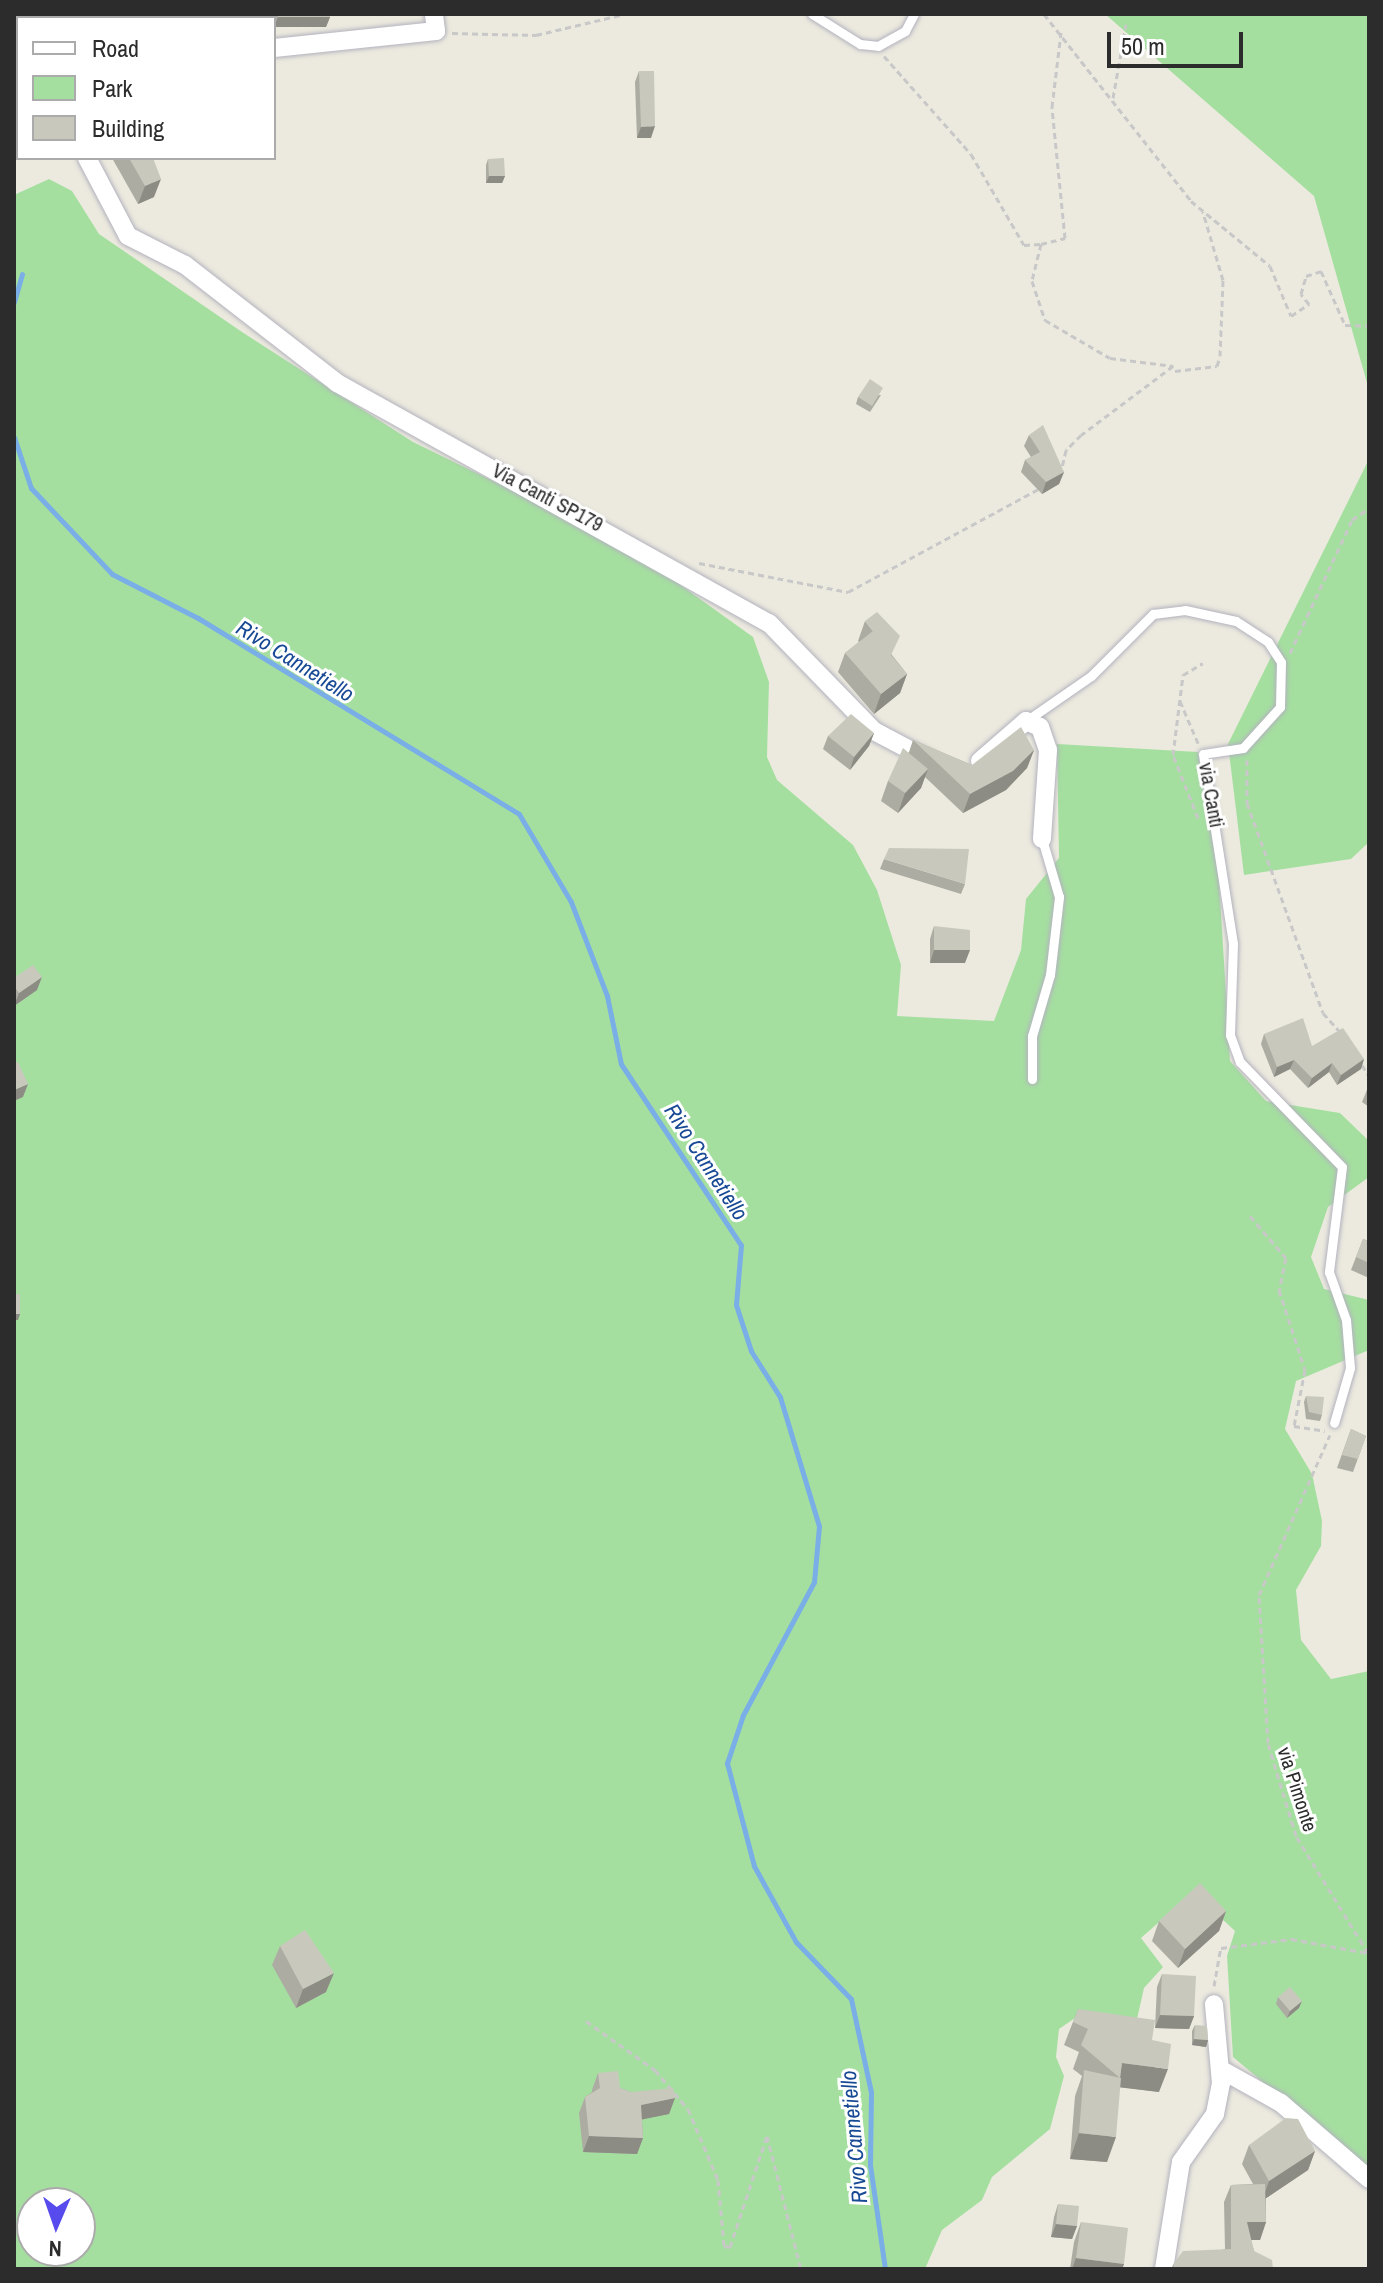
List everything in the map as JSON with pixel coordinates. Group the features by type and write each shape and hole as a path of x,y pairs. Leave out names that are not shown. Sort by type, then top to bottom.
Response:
{"street":[{"path":"276,48 435,22"},
{"name":"Via Canti SP179","path":"88,160 128,236 185,265 337,383 690,575 769,623 874,731 956,770 1026,721"},
{"path":"1026,721 1040,727 1048,750 1042,839"},
{"path":"1164,2269 1181,2162 1215,2114 1220,2069 1214,2004"},
{"path":"1220,2069 1281,2103 1369,2179"}],"lane":[{"path":"812,14 860,44 878,46 905,31 914,14"},
{"path":"1026,721 1091,676 1153,614 1185,610 1236,621 1268,642 1281,665"},
{"name":"via Canti","path":"1281,665 1280,707 1243,748 1206,751 1234,1003 1230,1035 1240,1062 1342,1167 1329,1272 1346,1320 1350,1368 1334,1423"},
{"path":"1032,1079 1032,1036 1050,975 1059,897 1042,839"}],"path":[{"path":"435,22 536,35 625,14"},
{"path":"1044,14 1201,209 1270,266 1291,316 1309,304 1301,294 1306,276 1321,271 1345,325 1369,326"},
{"path":"1113,98 1126,24"},
{"path":"878,46 971,154 1024,245 1041,244 1065,238 1052,107 1061,33"},
{"path":"1055,476 1081,435 1143,385 1175,371 1217,366 1223,280 1201,209"},
{"path":"1041,244 1032,281 1045,320 1110,358 1175,371"},
{"path":"690,575 693,563 706,562 848,592 1047,482"},
{"path":"1281,665 1298,644 1352,520 1369,508"},
{"path":"1180,701 1206,751"},
{"path":"1243,748 1247,803 1323,1013 1348,1044"},
{"path":"1355,1055 1369,1076"},
{"path":"1250,1216 1286,1258 1279,1290 1305,1370 1294,1426 1320,1436 1334,1423"},
{"name":"via Pimonte","path":"1214,2004 1221,1948 1291,1939 1368,1953 1296,1836 1268,1743 1263,1668 1259,1595 1334,1423"},
{"path":"586,2021 655,2070 688,2109 718,2180 724,2246 730,2247 767,2136 801,2269"}],"green space":[{"path":"1105,14 1369,14 1369,390 1314,196"},
{"path":"49,179 72,191 99,234 242,332 413,442 626,546 753,637 769,682 767,757 777,780 853,845 877,890 901,965 897,1016 994,1021 1021,950 1026,899 1059,858 1057,744 1198,752 1219,880 1230,1061 1266,1101 1340,1113 1369,1141 1369,1177 1328,1207 1311,1257 1324,1289 1369,1300 1369,1350 1296,1381 1285,1429 1312,1474 1322,1521 1321,1546 1296,1590 1301,1640 1331,1679 1369,1671 1369,2171 1233,2057 1227,1956 1235,1931 1193,1892 1141,1938 1163,1967 1144,1988 1135,2028 1078,2016 1059,2029 1056,2057 1064,2076 1050,2129 992,2177 982,2200 942,2230 925,2269 14,2269 14,195"},
{"path":"1369,459 1369,842 1351,859 1244,875 1228,744"}],"building":[{"path":"117,14 181,14 180,16"},
{"path":"278,14 330,14 330,17 278,17"},
{"path":"639,71 654,71 655,126 641,127"},
{"path":"504,158 505,176 489,176 488,159"},
{"path":"130,160 154,160 161,179 145,186"},
{"path":"870,379 883,388 872,406 858,397"},
{"path":"1043,425 1064,472 1046,482 1025,460 1040,452 1029,435"},
{"path":"877,612 900,636 891,655 907,674 881,694 845,653 873,631 865,621"},
{"path":"851,714 874,733 854,757 828,736"},
{"path":"1021,727 1034,750 1013,771 970,794 913,740 972,765"},
{"path":"903,748 928,769 905,793 888,781"},
{"path":"889,848 969,849 965,884 884,859"},
{"path":"934,926 970,930 970,950 934,950"},
{"path":"33,965 42,977 19,993 14,986 14,978"},
{"path":"1303,1018 1312,1046 1343,1028 1364,1059 1341,1075 1332,1063 1312,1078 1294,1060 1277,1067 1264,1034"},
{"path":"18,1062 28,1084 14,1090 14,1063"},
{"path":"1363,1239 1369,1241 1369,1263 1356,1257"},
{"path":"14,1294 20,1294 20,1314 14,1314"},
{"path":"1306,1396 1324,1397 1322,1415 1309,1412"},
{"path":"1351,1429 1366,1436 1358,1459 1342,1455"},
{"path":"1200,1883 1226,1911 1185,1949 1159,1921"},
{"path":"305,1930 334,1973 303,1989 280,1946"},
{"path":"1162,1974 1196,1976 1194,2016 1160,2015"},
{"path":"1290,1987 1302,2001 1290,2011 1278,1997"},
{"path":"1078,2009 1155,2020 1152,2040 1171,2044 1168,2069 1122,2063 1120,2078 1081,2045 1088,2029 1073,2022"},
{"path":"1195,2025 1207,2026 1208,2040 1194,2039"},
{"path":"1084,2070 1121,2078 1116,2137 1079,2133"},
{"path":"618,2071 620,2088 631,2092 673,2088 675,2098 641,2105 643,2138 589,2136 585,2097 600,2088 598,2073"},
{"path":"1286,2118 1298,2119 1315,2151 1269,2181 1249,2145"},
{"path":"1265,2184 1266,2222 1247,2222 1254,2251 1272,2260 1273,2269 1173,2269 1183,2251 1231,2249 1231,2185"},
{"path":"1058,2204 1079,2206 1077,2226 1056,2224"},
{"path":"1081,2222 1128,2228 1124,2264 1076,2258"}],"waterway":[{"name":"Rivo Cannetiello","path":"14,302 22,274"},
{"name":"Rivo Cannetiello","path":"14,437 31,488 112,574 198,618 519,814 571,902 607,996 621,1064 741,1245 736,1305 751,1351 780,1397 819,1526 814,1582 743,1715 727,1763 754,1866 796,1942 851,1999 871,2092 870,2165 885,2269"}]}
